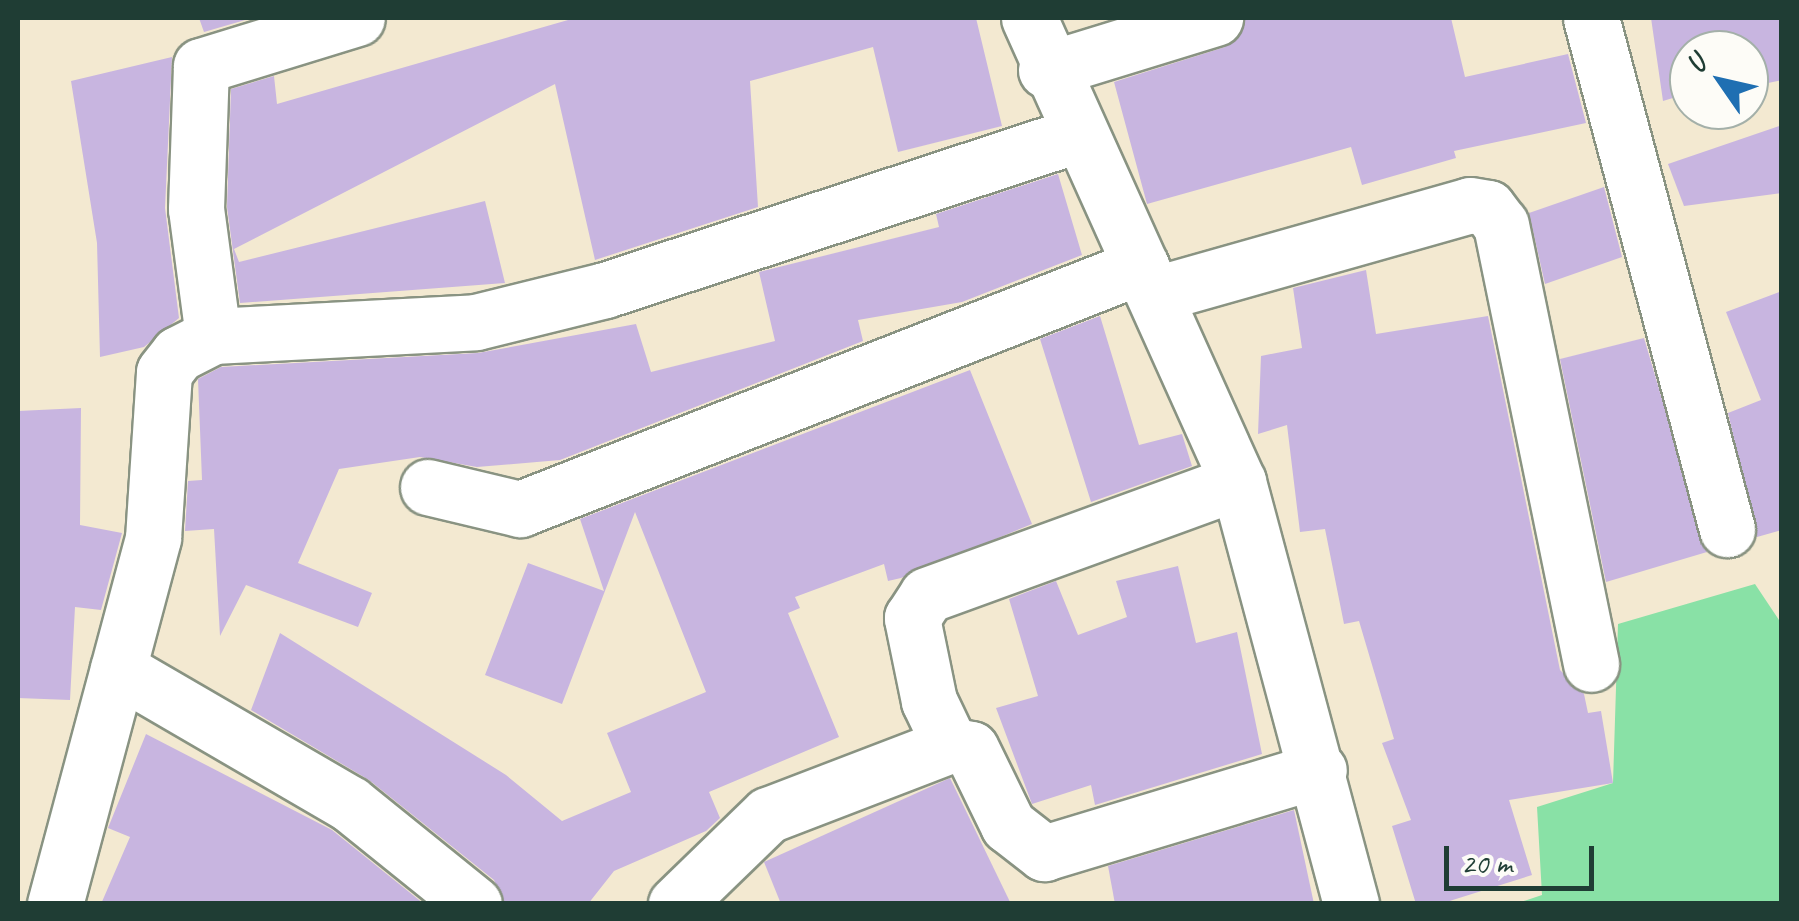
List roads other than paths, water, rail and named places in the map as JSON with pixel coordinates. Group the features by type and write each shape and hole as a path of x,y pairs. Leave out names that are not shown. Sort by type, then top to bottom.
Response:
{"street":[{"path":"213,336 196,209 201,66 301,24 356,18"},
{"path":"1029,18 1046,70 1148,280 1238,482 1319,770 1351,904"},
{"path":"1046,70 1215,18"},
{"path":"1591,18 1727,529"},
{"path":"62,900 153,538 164,372 213,336 476,322 605,290 1076,135"},
{"path":"428,487 520,509 1148,280 1470,204 1488,208 1504,238 1591,664"},
{"path":"950,746 914,634 927,594 1238,482"},
{"path":"118,669 350,804 474,904"},
{"path":"685,896 768,815 950,746 971,749 1008,826 1044,853 1319,770"}]}
